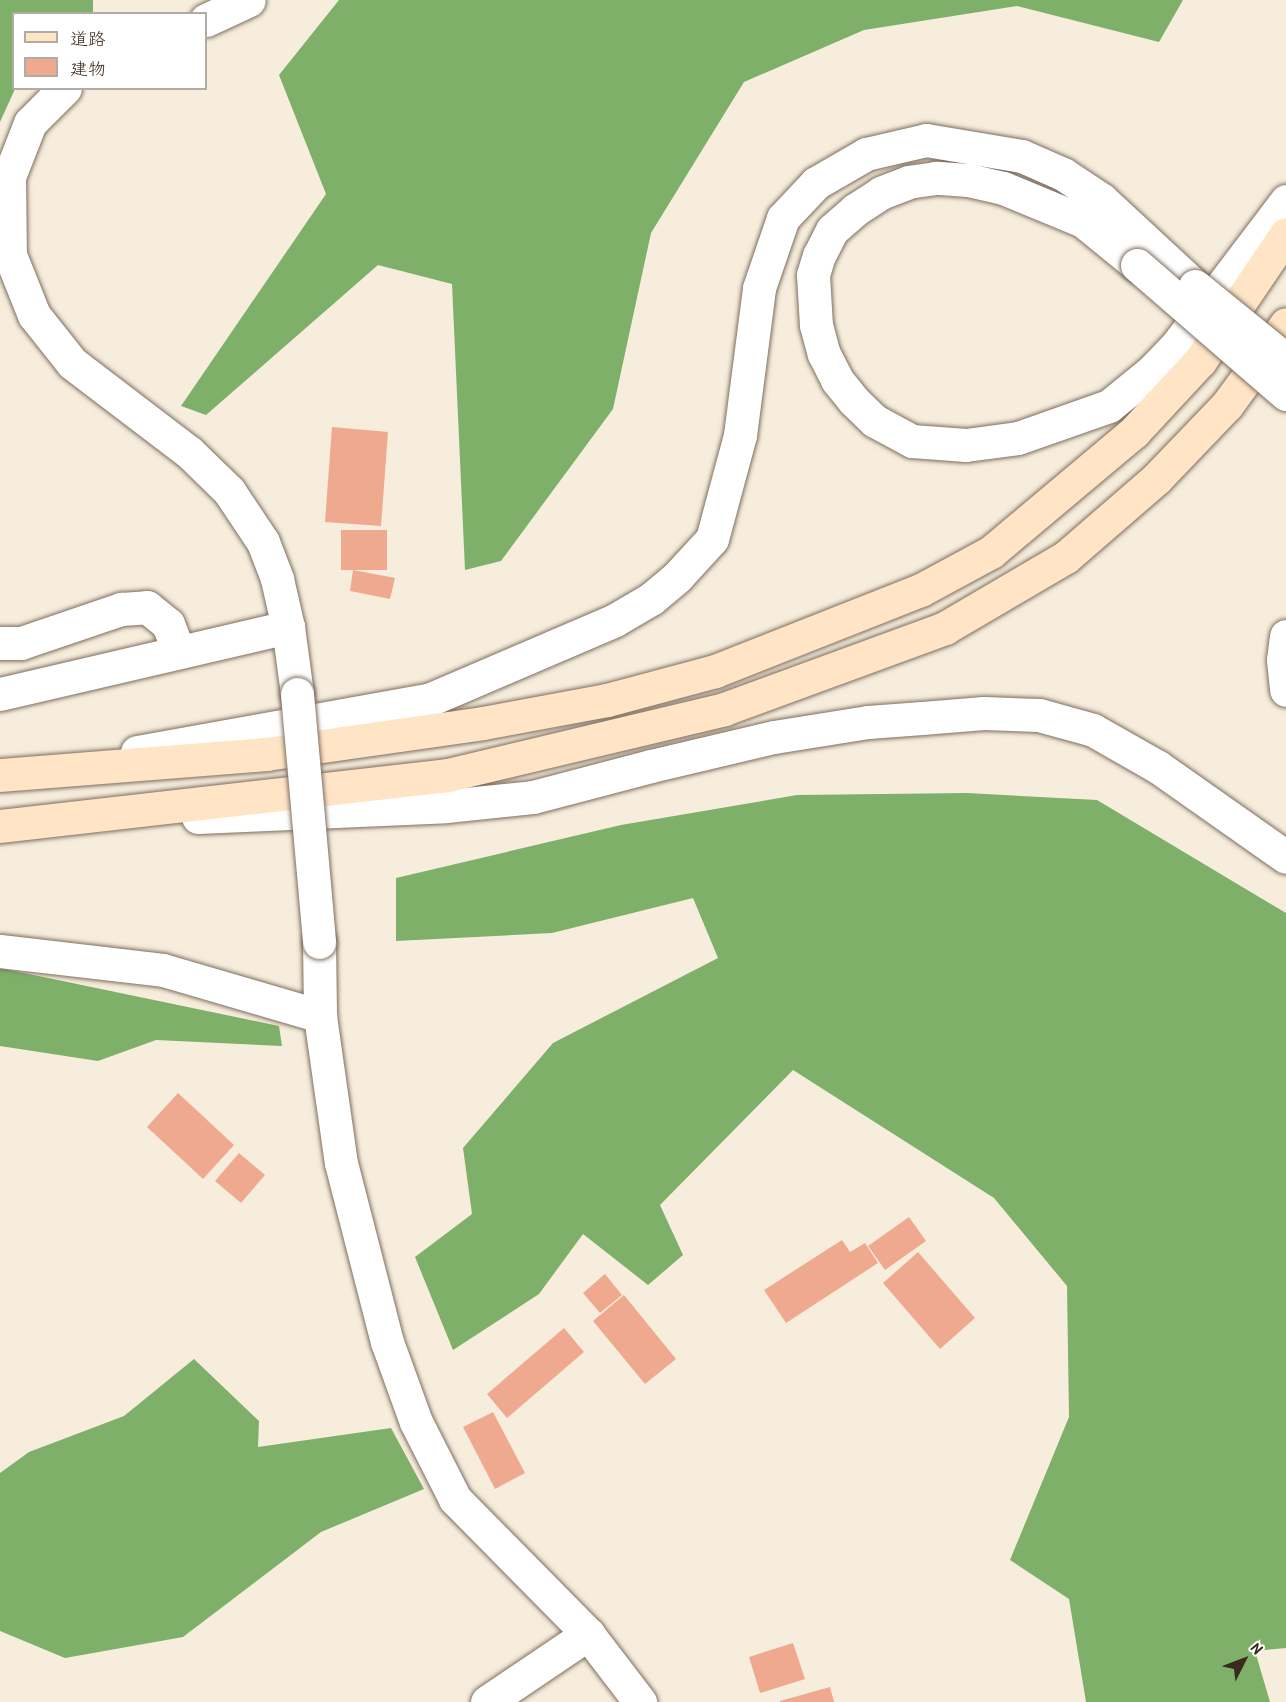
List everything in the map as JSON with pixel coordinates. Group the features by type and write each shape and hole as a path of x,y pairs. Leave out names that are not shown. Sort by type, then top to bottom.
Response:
{"street":[{"path":"207,20 249,0"},
{"path":"63,90 30,123 9,177 10,255 34,315 72,363 189,452 229,491 263,542 277,579 288,627 297,694 319,942 320,1016 341,1163 387,1342 416,1422 455,1499 588,1634 640,1702"},
{"path":"14,773 431,699 615,620 651,599 678,576 712,539 740,435 759,288 783,218 816,183 866,154 926,140 1023,156 1063,174 1102,200 1195,286 1286,360"},
{"path":"1286,201 1176,346 1152,371 1109,405 1018,438 966,445 912,441 875,421 853,400 837,380 824,354 816,325 813,275 819,255 832,230 855,210 881,193 909,182 936,178 968,180 1004,188 1083,221 1137,265 1286,394"},
{"path":"14,773 266,754 483,723 607,700 715,671 921,590 991,552 1134,432 1200,361 1286,234"},
{"path":"3,826 448,775 724,709 945,628 1066,557 1156,479 1227,405 1286,324"},
{"path":"0,643 21,643 122,609 147,607 168,624 179,652"},
{"path":"0,694 288,627"},
{"path":"1286,636 1283,660 1286,690"},
{"path":"3,826 446,806 533,797 651,766 774,738 868,722 984,713 1039,715 1093,730 1158,767 1286,857"},
{"path":"0,951 163,970 320,1016"},
{"path":"487,1702 588,1634"}],"green space":[{"path":"0,0 93,0 93,12 12,12 12,90 15,90 0,122"},
{"path":"339,0 1183,0 1159,42 1017,6 864,30 744,82 651,233 613,409 501,561 465,570 452,284 378,265 206,415 181,406 326,194 279,75"},
{"path":"967,793 1097,800 1286,913 1286,1648 1255,1651 1270,1702 1086,1702 1069,1599 1010,1560 1069,1417 1067,1286 994,1198 793,1070 660,1205 683,1255 648,1285 583,1234 539,1294 453,1350 415,1257 472,1214 463,1148 553,1043 718,958 693,898 552,933 396,941 396,878 621,825 797,795"},
{"path":"0,968 279,1026 282,1046 156,1040 98,1061 0,1046"},
{"path":"194,1359 259,1421 258,1447 391,1428 424,1489 321,1532 183,1637 65,1658 0,1631 0,1473 29,1452 124,1416"}],"building":[{"path":"332,427 388,432 381,526 325,522"},
{"path":"341,530 387,530 387,570 341,570"},
{"path":"353,570 395,578 390,599 350,591"},
{"path":"178,1093 234,1145 203,1179 147,1127"},
{"path":"239,1153 265,1175 241,1203 215,1181"},
{"path":"909,1217 926,1241 885,1270 868,1246"},
{"path":"842,1240 850,1252 865,1243 878,1263 786,1323 764,1290"},
{"path":"918,1252 975,1318 940,1349 883,1283"},
{"path":"605,1274 622,1295 600,1313 583,1293"},
{"path":"624,1295 676,1359 645,1384 593,1321"},
{"path":"564,1328 584,1352 507,1418 487,1394"},
{"path":"493,1412 525,1473 495,1489 463,1427"},
{"path":"793,1643 805,1679 760,1693 749,1657"},
{"path":"830,1687 834,1702 780,1702 780,1701"}]}
